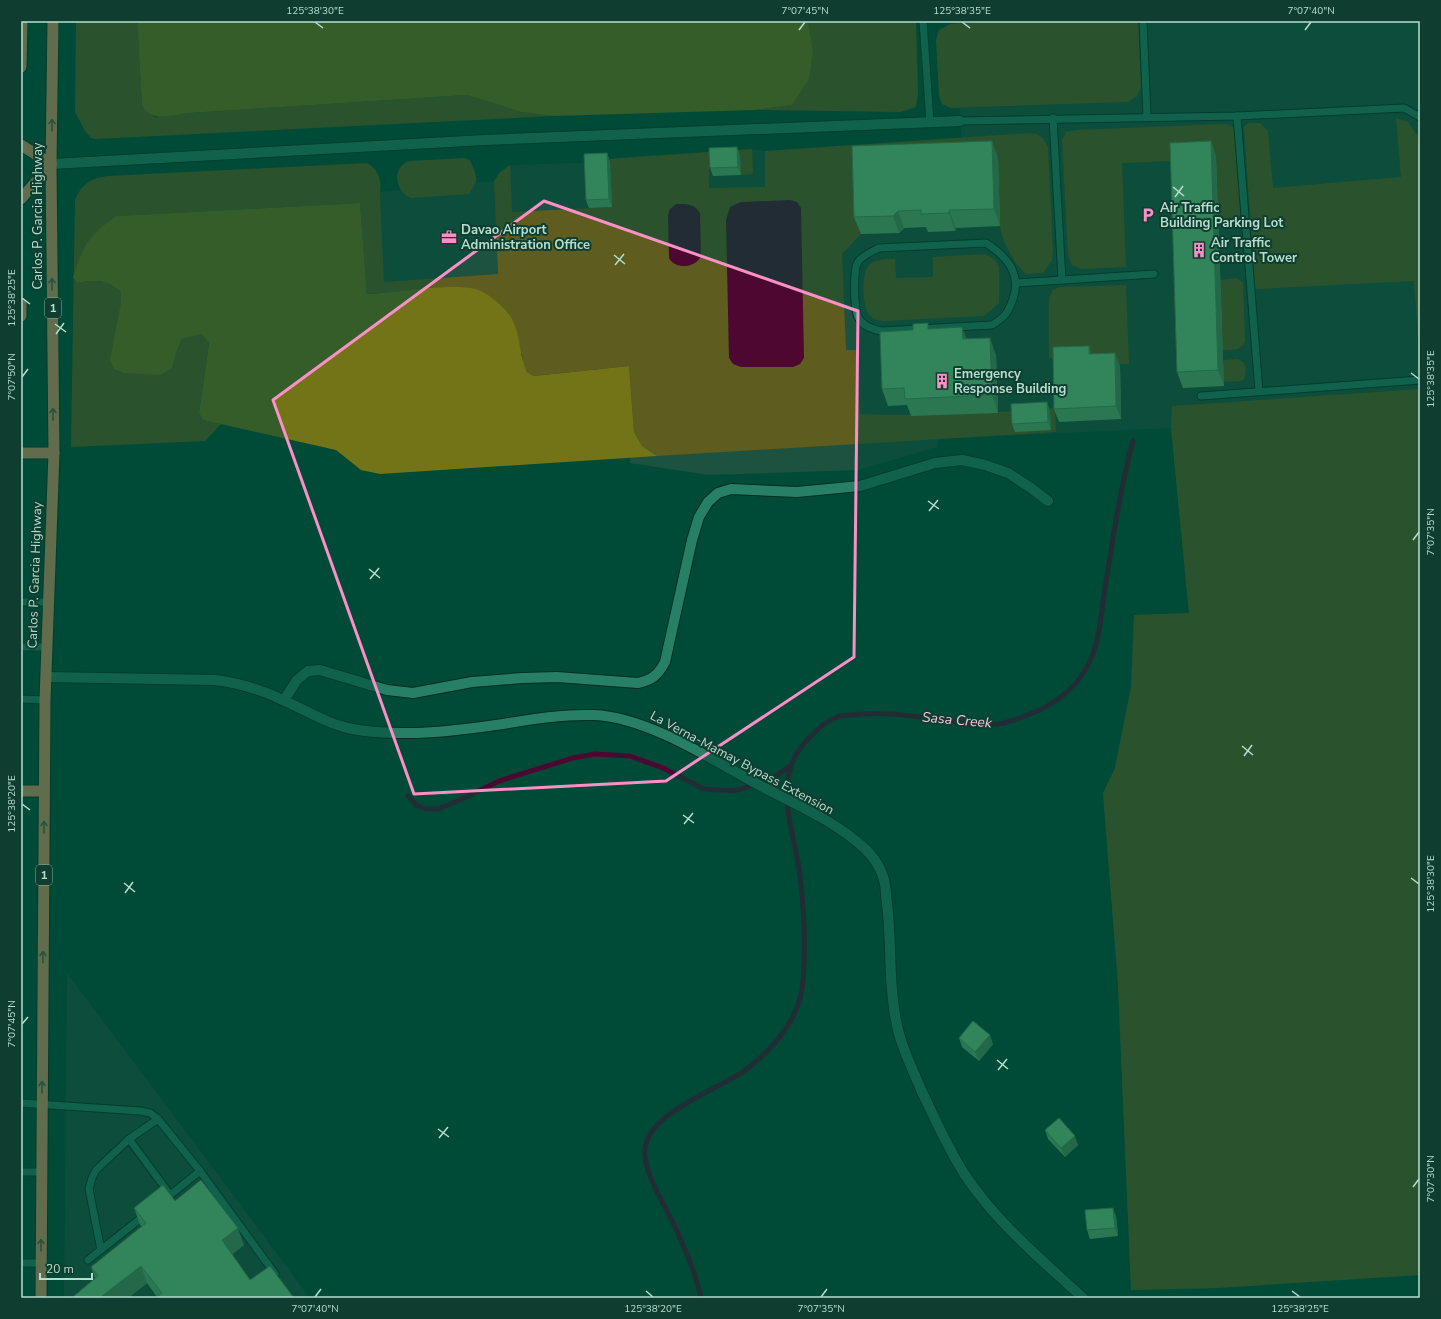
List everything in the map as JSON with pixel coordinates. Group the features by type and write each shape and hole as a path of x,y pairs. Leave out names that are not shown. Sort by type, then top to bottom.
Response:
{"highway":[{"path":"21,68 22,21"},
{"name":"Carlos P. Garcia Highway","path":"41,1298 45,700 54,453 51,164 53,21"},
{"path":"21,145 51,164 21,199"},
{"name":"Carlos P. Garcia Highway","path":"21,302 21,316"},
{"path":"21,453 54,453"},
{"path":"21,791 44,791"}],"street":[{"path":"51,164 485,140 960,121"},
{"path":"284,700 297,680 308,671 320,670 387,690 413,693 472,682 522,678 557,677 638,683 650,680 659,672 665,662 692,540 699,517 708,502 713,497 718,493 731,489 797,492 860,486 935,463 962,460 985,465 1008,473 1048,501"},
{"name":"La Verna-Mamay Bypass Extension","path":"46,676 215,680 236,683 284,700 328,722 356,730 394,733 436,732 538,718 592,715 616,717 634,722 672,739 812,813 857,841 870,854 878,866 884,880 888,913 895,1018 901,1042 932,1113 962,1168 991,1209 1025,1245 1083,1298"}],"lane":[{"path":"923,21 930,122"},
{"path":"1142,21 1146,117"},
{"path":"960,121 1053,118 1237,116 1404,108 1420,116"},
{"path":"1237,116 1259,391"},
{"path":"1053,118 1062,280"},
{"path":"986,243 998,251 1007,261 1017,283 1010,308 1004,318 992,324 881,331 870,328 857,316 854,272 858,262 867,254 879,248 986,243"},
{"path":"1017,283 1154,274"},
{"path":"1201,396 1420,380"},
{"path":"21,602 48,602"},
{"path":"21,647 47,647"},
{"path":"21,699 45,700"},
{"path":"21,1103 140,1110 150,1113 158,1119 200,1172 279,1279"},
{"path":"101,1250 89,1189 96,1170 130,1139 158,1119"},
{"path":"130,1139 170,1195"},
{"path":"21,1172 42,1172"},
{"path":"157,1205 200,1172"},
{"path":"88,1260 151,1210"},
{"path":"21,1263 41,1263"}],"highlighted area":[{"path":"544,201 858,311 854,657 666,781 414,794 273,400"}],"shaded area":[{"path":"76,21 137,21 142,105 154,117 189,113 467,95 521,112 553,116 96,139 91,138 85,131 75,112"},
{"path":"137,21 808,21 813,50 809,79 792,105 755,110 553,116 521,112 467,95 156,116 146,111 142,105"},
{"path":"808,21 916,21 918,92 916,107 901,112 755,110 792,105 813,50"},
{"path":"995,21 1138,21 1141,86 1137,96 1128,102 951,108 942,104 939,96 936,40 939,30 950,24"},
{"path":"1121,21 1420,21 1420,1275 1217,1288 1131,1290 1118,984 1103,793 1115,768 1131,687 1134,615 1189,613 1171,428 938,439 938,447 858,470 708,475 630,463 612,207 496,214 498,275 384,282 380,192 494,181 500,172 510,165 610,162 610,159 626,157 752,149 765,151 837,147 961,138 960,108 1128,102"},
{"path":"1396,118 1408,122 1420,139 1420,358 1414,281 1255,289 1244,127 1248,123 1260,123 1268,131 1273,188 1401,177"},
{"path":"1225,124 1234,127 1236,131 1241,215 1235,219 1218,220 1176,159 1171,161 1122,163 1126,267 1081,269 1072,265 1068,256 1062,140 1066,132 1076,130"},
{"path":"1029,133 1036,134 1041,137 1048,147 1053,252 1052,260 1043,273 1026,274 1022,270 1009,252 1000,226 858,163 861,234 842,254 846,350 856,350 860,414 958,414 1055,408 1056,432 657,456 642,446 634,432 629,366 534,376 527,372 523,364 522,354 450,288 367,294 360,203 117,216 77,283 95,281 105,283 121,292 121,303 172,368 182,339 202,334 209,342 199,413 203,420 221,424 205,441 71,447 75,200 84,186 96,178 108,176 367,163 374,168 380,179 384,282 498,274 494,181 500,172 510,165 512,212 612,207 610,159 752,149 752,174 741,175 740,156 709,157 709,188 765,187 765,151"},
{"path":"464,158 470,160 476,178 475,184 469,194 411,198 401,190 397,180 399,169 403,164 409,161"},
{"path":"790,200 797,202 801,208 804,358 800,364 793,367 741,367 733,364 729,358 726,220 730,207 741,202"},
{"path":"360,203 367,294 451,287 464,287 480,290 506,310 512,319 517,332 524,366 527,372 534,376 629,366 634,432 642,446 657,456 380,474 361,470 336,450 203,420 199,413 209,343 202,334 182,339 172,368 160,375 124,373 114,369 110,360 121,303 121,292 105,283 90,281 77,283 73,277 80,257 89,241 100,228 108,222 117,216"},
{"path":"676,204 686,204 695,207 700,213 701,256 695,263 685,266 680,266 672,262 669,258 668,215 670,209"},
{"path":"985,254 994,259 999,266 999,303 984,316 883,321 877,320 869,315 865,304 864,281 867,268 873,262 895,259 896,278 933,277 933,257"},
{"path":"1237,278 1243,283 1245,342 1241,347 1232,350 1222,350 1220,280"},
{"path":"1126,285 1129,364 1096,365 1095,357 1049,358 1049,298 1053,290 1060,287"},
{"path":"1238,359 1246,367 1244,379 1241,381 1224,382 1224,360"},
{"path":"1420,389 1420,1275 1217,1288 1131,1290 1118,984 1103,793 1115,768 1131,687 1134,615 1189,613 1171,428 1172,406"},
{"path":"67,973 310,1298 64,1298"}],"building":[{"path":"992,141 994,209 949,210 949,213 921,214 921,210 898,211 893,216 854,217 852,146"},
{"name":"Air Traffic Control Tower","path":"1211,141 1218,370 1177,372 1170,143"},
{"path":"737,147 738,167 710,168 709,148"},
{"path":"607,153 609,199 586,200 584,154"},
{"name":"Emergency Response Building","path":"928,323 928,329 962,327 963,339 990,338 992,395 905,399 904,388 882,389 880,332 913,330 913,324"},
{"path":"1089,346 1089,354 1115,353 1116,406 1054,409 1053,347"},
{"path":"1047,402 1048,422 1012,424 1011,404"},
{"path":"973,1021 990,1035 975,1052 959,1038"},
{"path":"1059,1118 1075,1136 1061,1148 1045,1130"},
{"path":"201,1180 238,1228 222,1240 250,1280 270,1266 294,1298 156,1298 162,1293 141,1266 102,1296 104,1298 73,1297 98,1276 91,1267 146,1223 134,1208 163,1185 175,1201"},
{"path":"1113,1208 1115,1228 1087,1230 1085,1210"}],"waterway":[{"name":"Sasa Creek","path":"701,1298 686,1252 650,1177 645,1157 645,1148 650,1135 659,1123 673,1112 688,1102 735,1077 757,1061 784,1031 792,1019 797,1007 803,981 804,924 799,868 787,800 787,784 790,768 797,752 822,726 840,716 885,714 921,717 975,725 993,725 1012,721 1037,711 1068,692 1085,671 1096,646 1117,514 1133,441"},
{"path":"408,796 416,805 426,809 438,809 499,781 573,758 595,754 630,756 663,768 704,789 733,791 769,781 790,766"}],"place":[{"name":"Air Traffic Building Parking Lot","path":"1148,215"},
{"name":"Davao Airport Administration Office","path":"449,237"},
{"name":"Air Traffic Control Tower","path":"1199,250"},
{"name":"Emergency Response Building","path":"942,381"}]}
